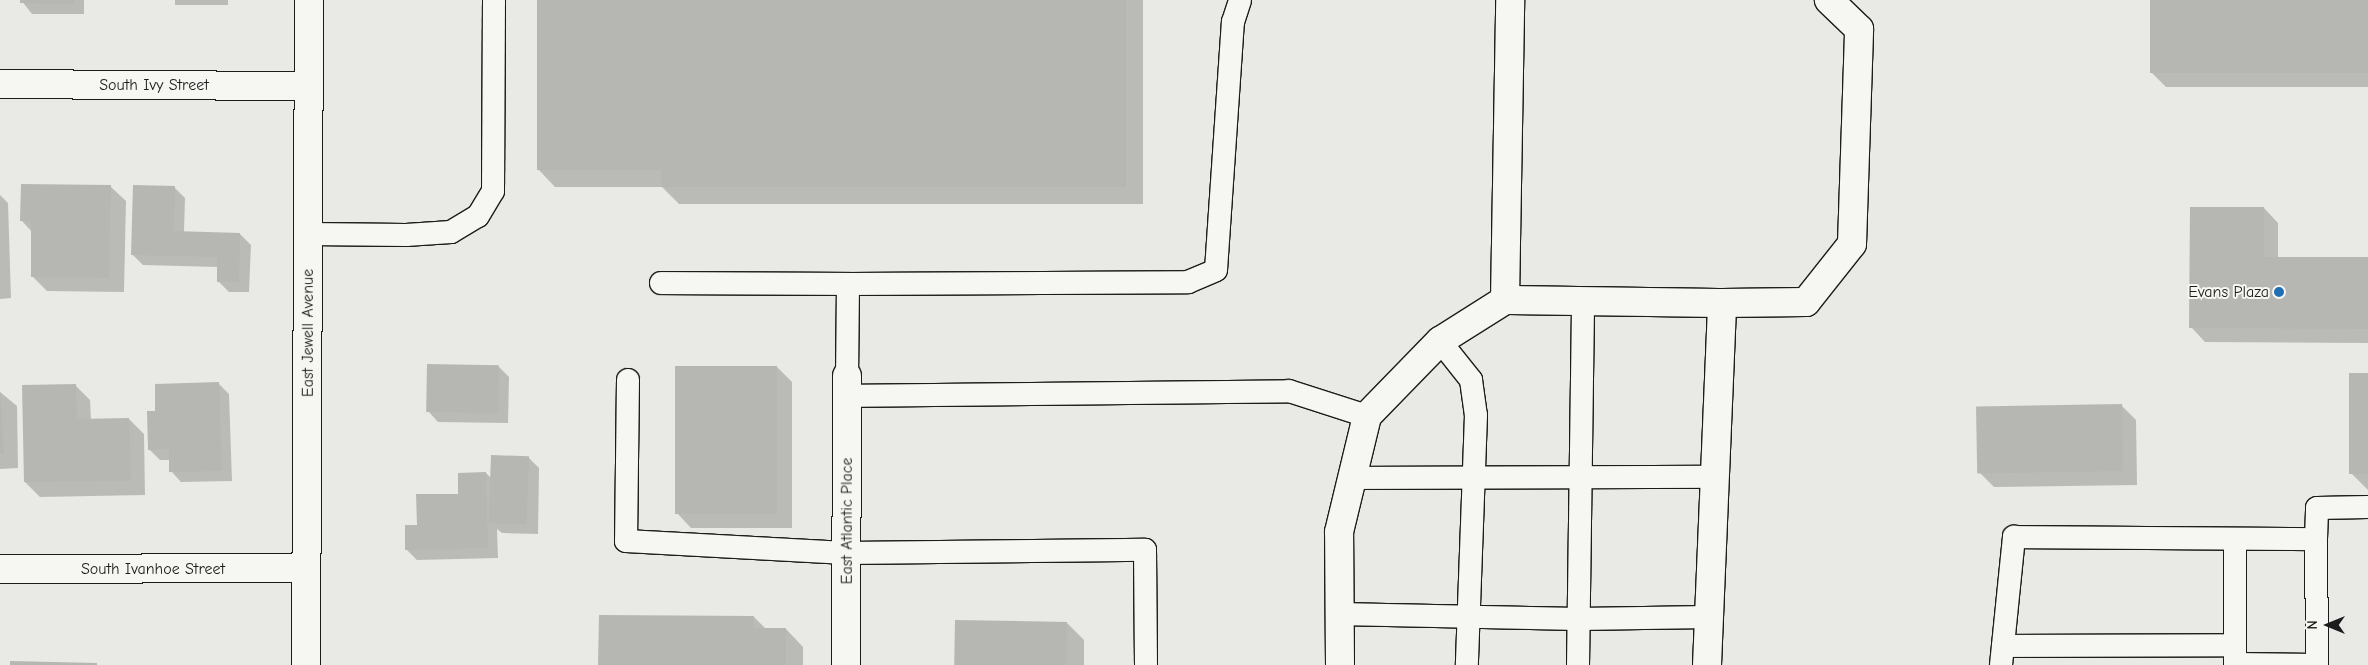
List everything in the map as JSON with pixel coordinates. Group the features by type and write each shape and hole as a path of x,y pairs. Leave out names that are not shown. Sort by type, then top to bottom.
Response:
{"street":[{"name":"East Jewell Avenue","path":"306,665 309,0"},
{"path":"1505,300 1510,0"},
{"path":"1340,665 1339,532 1367,416 1440,341 1505,300 1722,303 1806,302 1852,244 1859,29 1829,0"},
{"name":"South Ivy Street","path":"0,84 309,86"},
{"path":"1708,665 1722,303"},
{"name":"East Atlantic Place","path":"846,665 847,386"},
{"name":"South Ivanhoe Street","path":"0,569 306,568"}],"lane":[{"path":"308,234 406,235 451,232 478,216 493,191 494,0"},
{"path":"661,283 1188,282 1216,270 1233,22 1240,0"},
{"path":"848,284 847,386 1289,391 1367,416"},
{"path":"1578,665 1583,301"},
{"path":"1440,341 1471,380 1476,415 1467,665"},
{"path":"628,380 626,541 846,553 1145,550 1146,665"},
{"path":"1352,478 1715,476"},
{"path":"2234,539 2234,664 2317,665 2317,508 2368,507"},
{"path":"2234,645 2002,656 2014,537 2316,539"},
{"path":"1339,614 1578,619 1709,617"}],"building":[{"path":"20,0 74,0 74,4 20,3"},
{"path":"537,0 1126,0 1126,187 661,187 661,170 537,170"},
{"path":"2150,0 2368,0 2368,73 2150,73"},
{"path":"21,184 111,185 109,278 31,277 31,221 20,221"},
{"path":"133,185 175,186 174,231 240,233 239,282 217,282 217,257 131,255"},
{"name":"Evans Plaza","path":"2190,207 2264,207 2264,257 2368,257 2368,329 2189,328"},
{"path":"427,364 499,365 498,413 426,412"},
{"path":"675,366 777,366 777,514 675,514"},
{"path":"2349,373 2368,373 2368,474 2349,474"},
{"path":"219,382 222,471 169,472 169,449 148,450 147,411 155,411 155,384"},
{"path":"76,384 77,419 129,418 131,481 24,482 22,385"},
{"path":"0,390 4,454 0,454"},
{"path":"2122,404 2123,471 1977,474 1976,407"},
{"path":"491,455 529,456 527,524 489,523"},
{"path":"486,472 488,548 405,550 405,525 417,525 416,494 458,494 458,473"},
{"path":"599,615 754,616 753,628 786,628 786,665 598,665"},
{"path":"955,620 1067,622 1066,665 954,665"},
{"path":"10,661 97,663 97,665 10,665"}],"place":[{"name":"Evans Plaza","path":"2279,292"}]}
